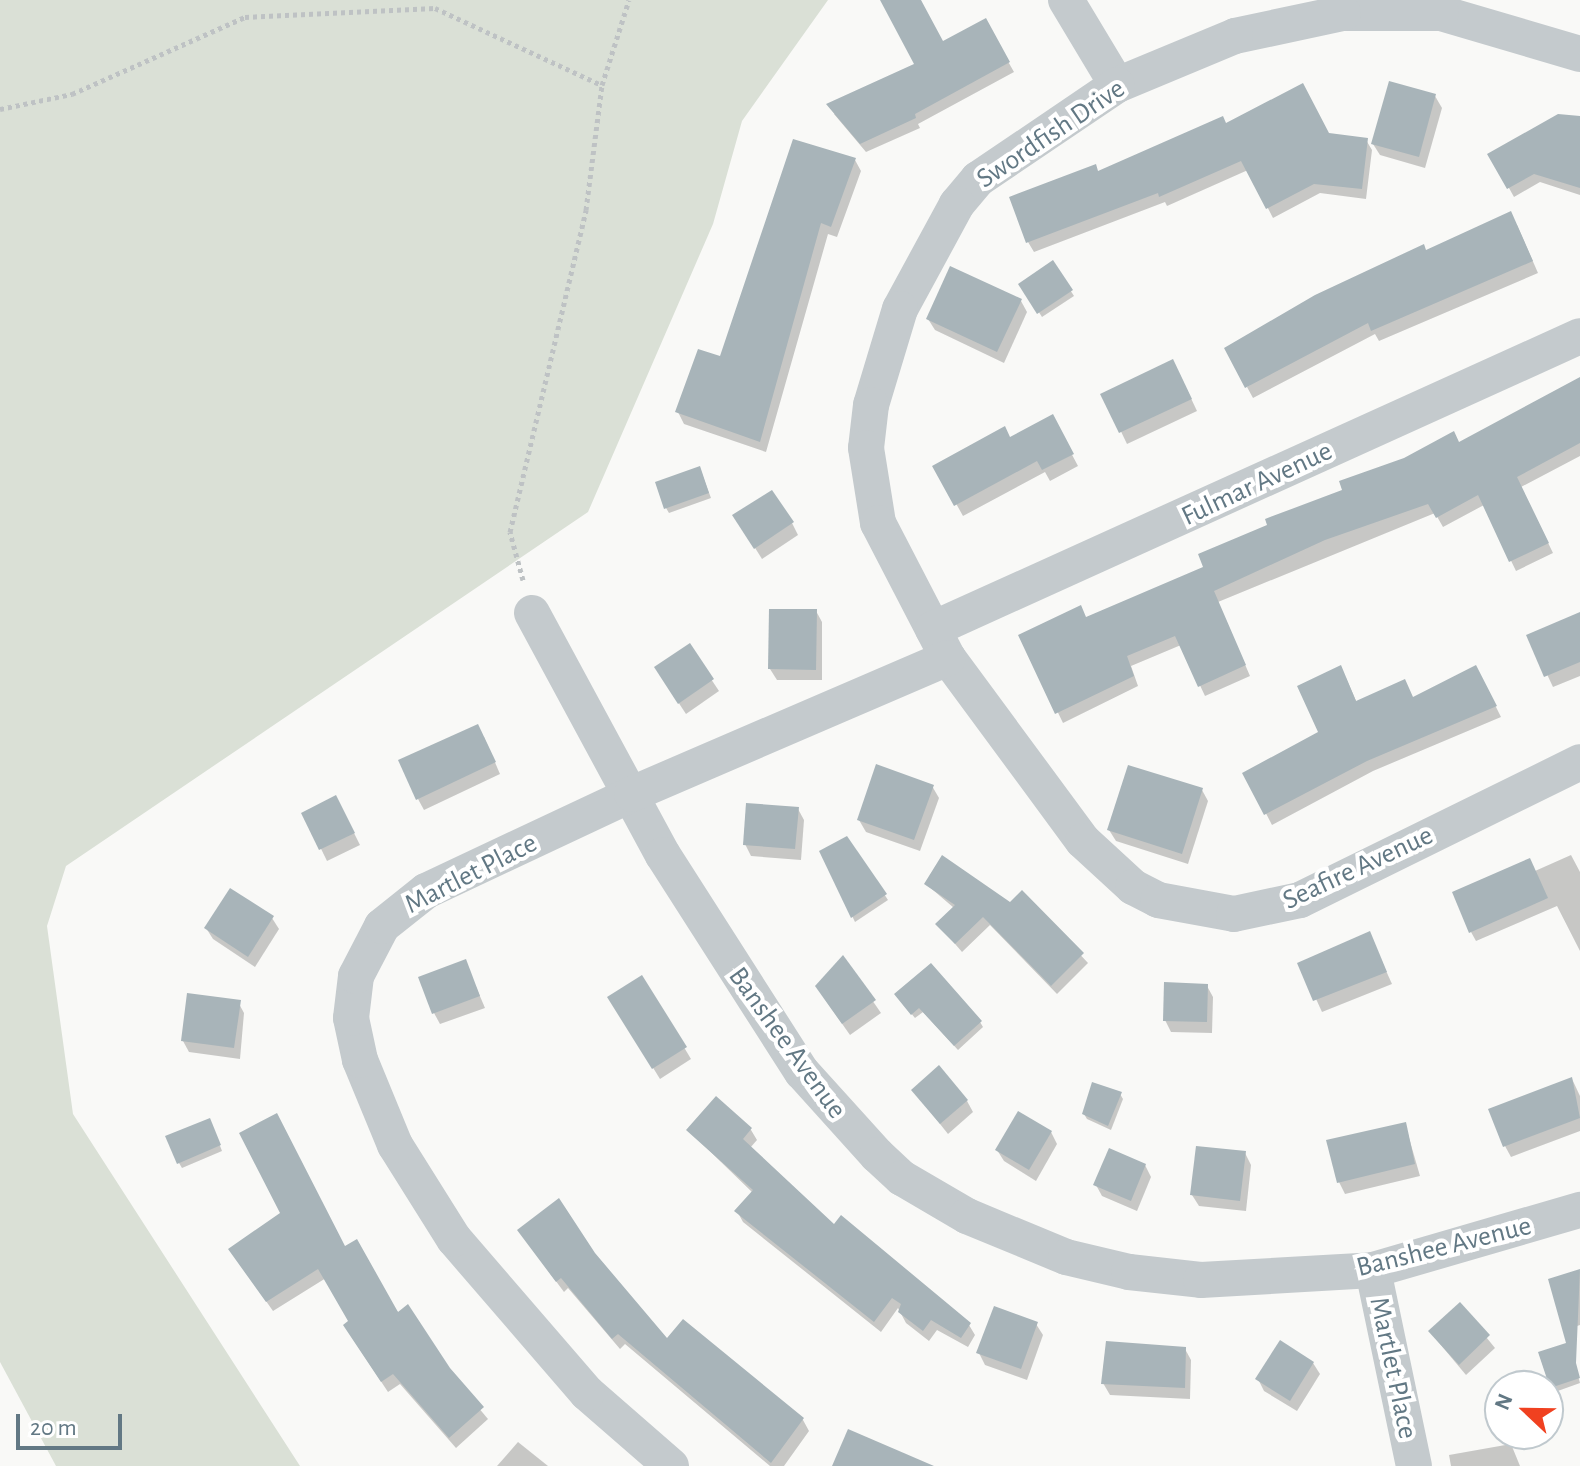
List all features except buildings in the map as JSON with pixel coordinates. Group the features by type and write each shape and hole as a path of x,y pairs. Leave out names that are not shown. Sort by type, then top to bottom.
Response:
{"street":[{"path":"1066,0 1117,85"},
{"name":"Swordfish Drive","path":"940,644 878,523 867,473 867,426 892,332 934,237 978,179 1117,85 1235,36 1343,13 1441,13 1580,54"},
{"name":"Fulmar Avenue","path":"940,644 1580,336"},
{"name":"Banshee Avenue","path":"532,613 730,967 802,1072 902,1178 997,1229 1066,1257 1129,1272 1201,1280 1373,1270 1580,1210"},
{"name":"Seafire Avenue","path":"940,644 1102,863 1158,900 1196,911 1248,912 1300,900 1580,762"},
{"name":"Martlet Place","path":"671,1466 587,1393 454,1239 395,1145 355,1047 351,1018 356,976 367,950 402,906 940,644"},
{"name":"Martlet Place","path":"1373,1270 1414,1466"}],"path":[{"path":"532,613 510,532 586,210 602,85 629,0"},
{"path":"0,109 72,94 245,17 435,8 602,85"}],"shaded area":[{"path":"0,0 828,0 742,121 713,224 588,512 66,866 47,926 73,1114 300,1466 56,1466 0,1362"}]}
